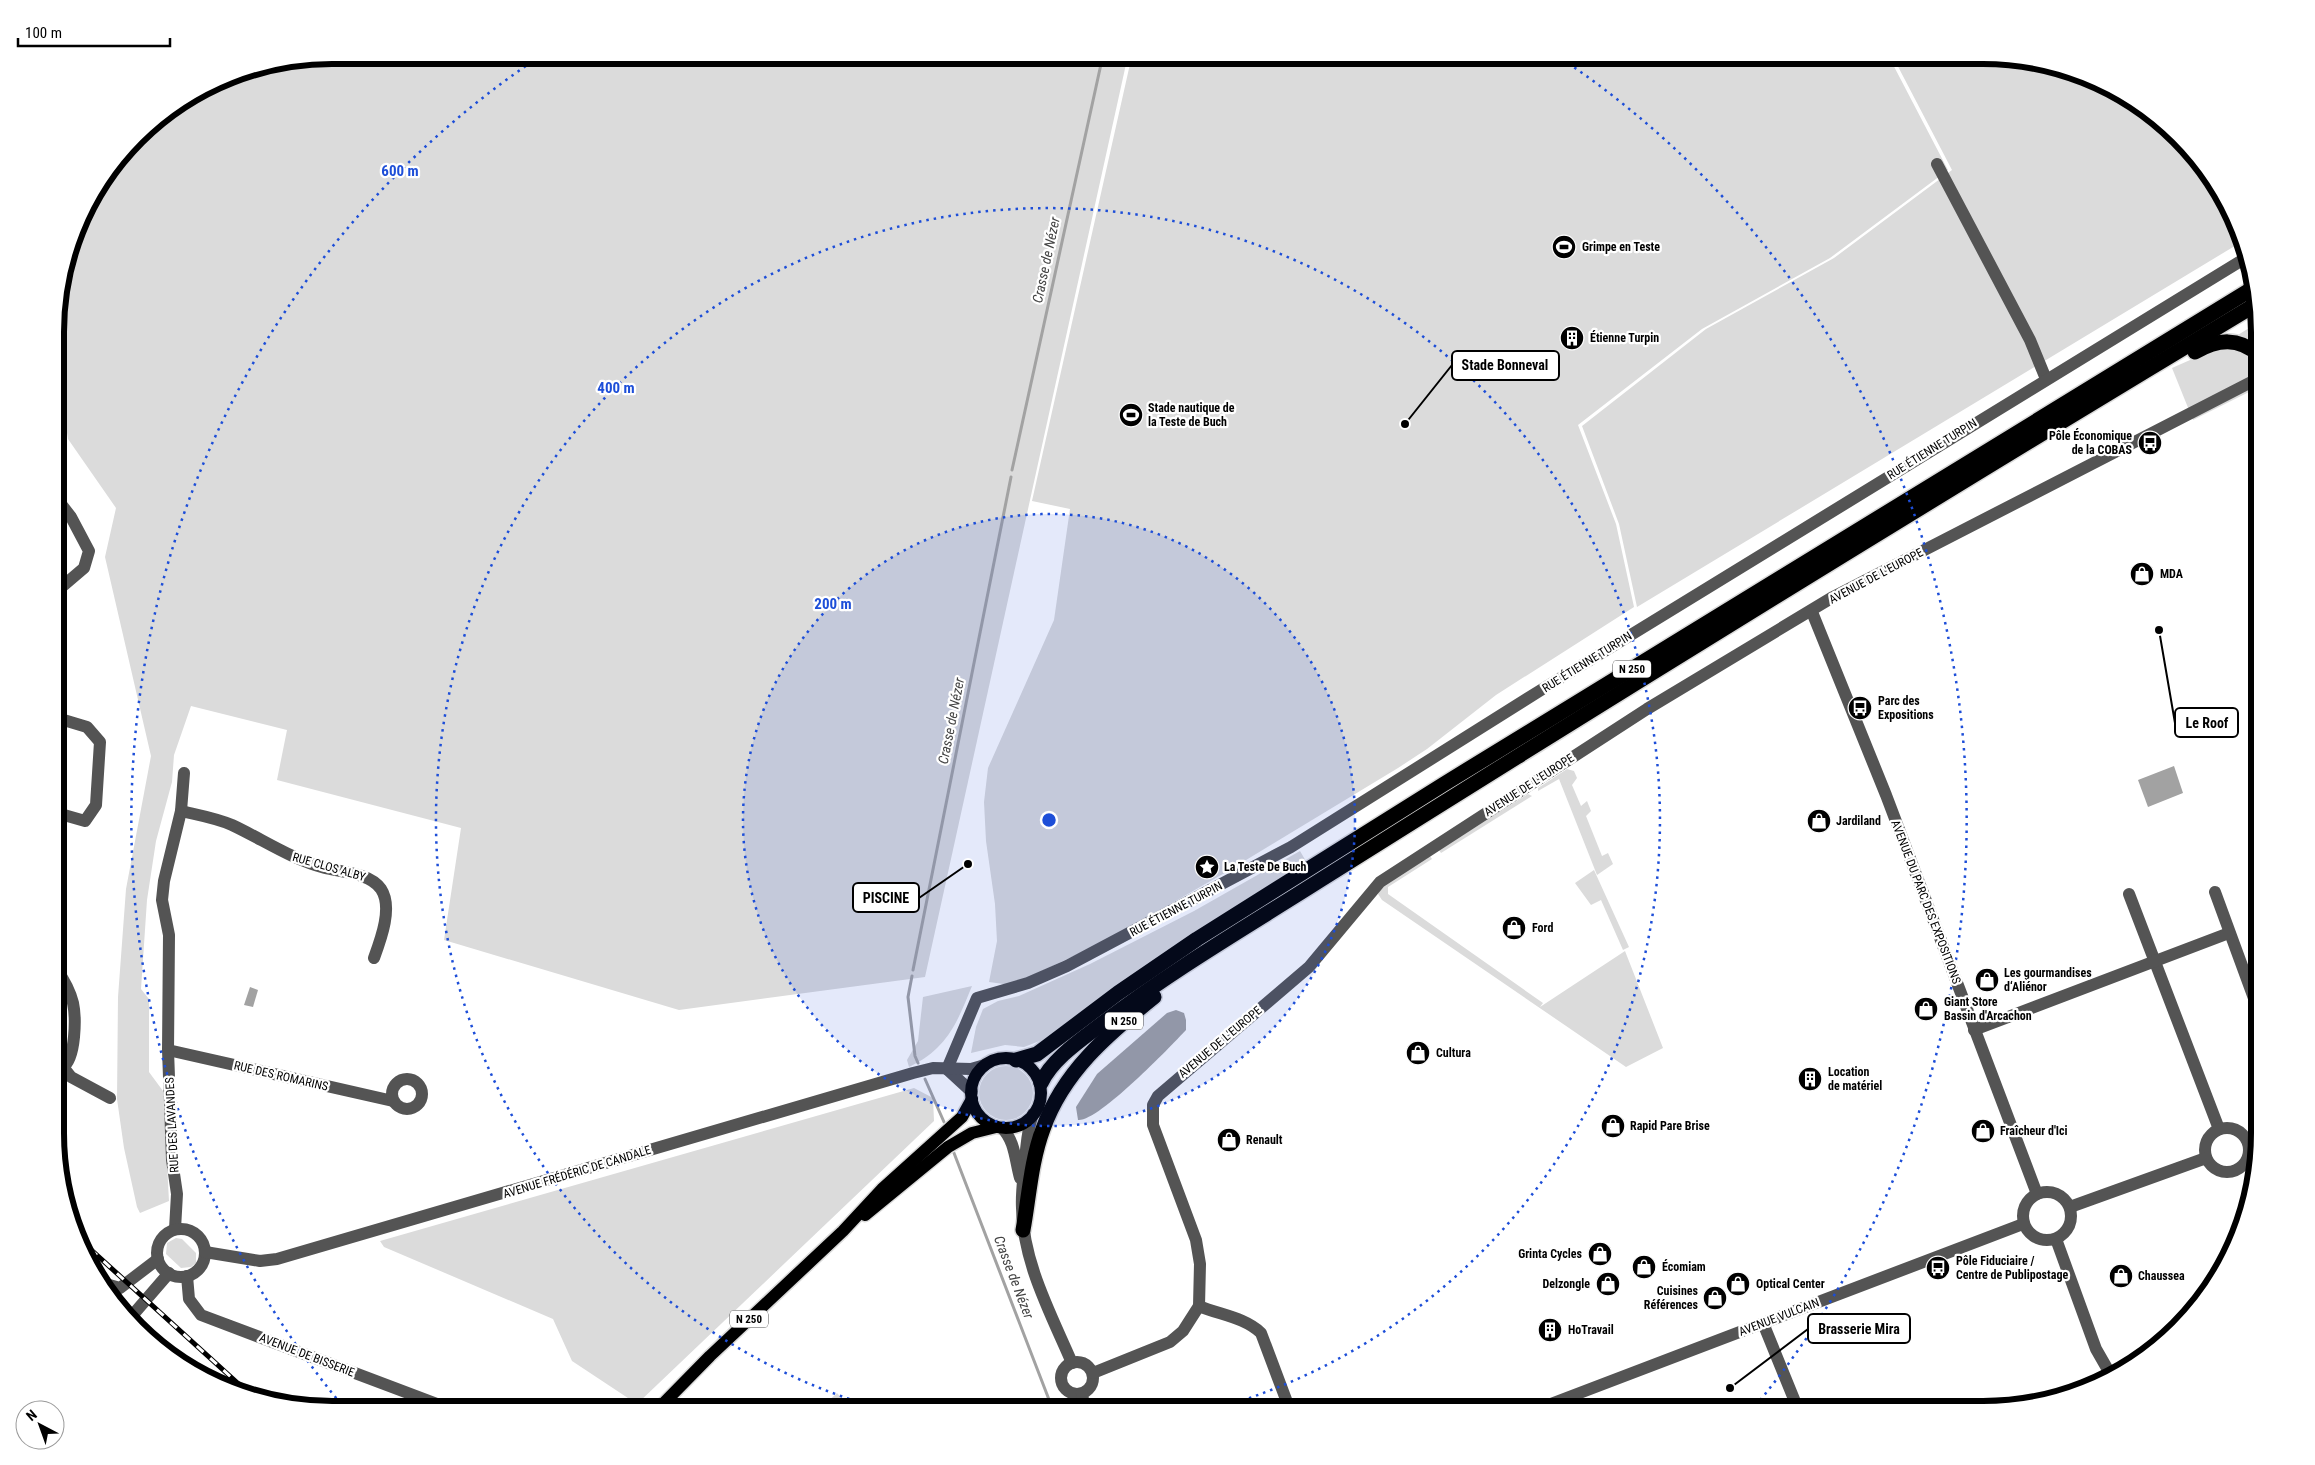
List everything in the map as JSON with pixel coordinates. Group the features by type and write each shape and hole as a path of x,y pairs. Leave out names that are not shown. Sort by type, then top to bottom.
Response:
{"highway":[{"name":"N 250","path":"1016,1060 1037,1054 1172,955 1428,795 2248,291"},
{"name":"N 250","path":"1040,1083 1055,1063 1126,1005 1205,952 1453,796 2250,308"},
{"path":"2134,378 2177,362 2210,343 2223,341 2242,343 2251,349"},
{"name":"N 250","path":"1023,1230 1035,1158 1042,1130 1059,1095 1078,1066 1106,1037 1169,986 1319,881"}],"main road":[{"name":"N 250","path":"666,1401 710,1356 843,1231 882,1189 962,1117 972,1096 975,1077 985,1065 998,1060 1016,1060"},
{"path":"1016,1060 1027,1064 1035,1073 1040,1083"},
{"name":"N 250","path":"843,1231 880,1204 954,1143 972,1133 999,1127 1017,1126 1033,1114 1038,1106 1040,1083"},
{"path":"972,1096 980,1116 999,1127"}],"street":[{"path":"1936,164 2030,340 2046,379"},
{"name":"RUE ÉTIENNE TURPIN","path":"947,1070 977,998 1028,983 1067,966 1291,847 1549,685 2242,261"},
{"name":"AVENUE DE L'EUROPE","path":"1199,1306 1200,1264 1196,1240 1153,1126 1153,1105 1158,1096 1309,967 1380,882 1647,709 1812,612 1833,597 2251,382"},
{"path":"64,510 87,544 89,556 84,568 64,585"},
{"name":"AVENUE DU PARC DES EXPOSITIONS","path":"1812,612 1886,795 2037,1194"},
{"path":"64,720 87,727 100,742 96,805 85,821 64,815"},
{"path":"168,1050 169,935 162,900 164,881 181,811 184,773"},
{"name":"RUE CLOS ALBY","path":"181,811 225,822 297,859 364,877 377,884 384,894 386,907 374,958"},
{"path":"2215,892 2251,991"},
{"path":"2129,894 2219,1129"},
{"path":"1974,1030 2229,932"},
{"path":"64,982 68,989 74,1012 72,1053 70,1060 64,1065"},
{"name":"RUE DES ROMARINS","path":"168,1050 393,1101"},
{"name":"RUE DES LAVANDES","path":"168,1050 172,1160 177,1194 175,1229"},
{"name":"AVENUE FRÉDÉRIC DE CANDALE","path":"205,1252 260,1261 277,1259 933,1068 947,1070 971,1069 985,1065"},
{"path":"947,1070 972,1096"},
{"path":"64,1072 110,1098"},
{"path":"1033,1114 1027,1134 1022,1184 1023,1230 1030,1258 1042,1292 1072,1363"},
{"path":"999,1127 1008,1134 1013,1143 1022,1184"},
{"path":"2250,1156 2245,1137 2234,1129 2219,1129 2208,1137 2204,1151 2206,1158 2214,1168 2226,1172 2239,1168 2250,1161"},
{"path":"2070,1207 2206,1158"},
{"path":"2054,1193 2061,1197 2070,1207 2069,1226 2056,1239 2042,1240 2035,1238 2023,1224 2023,1210 2026,1203 2037,1194 2054,1193"},
{"name":"AVENUE VULCAIN","path":"1559,1401 2023,1224"},
{"path":"175,1229 189,1230 200,1238 205,1252 198,1270 187,1276 168,1273 158,1259 157,1248 161,1238 175,1229"},
{"path":"2056,1239 2096,1349 2108,1370"},
{"path":"111,1286 120,1288 158,1259"},
{"path":"133,1313 168,1273"},
{"name":"AVENUE DE BISSERIE","path":"187,1276 188,1299 201,1315 430,1401"},
{"path":"1093,1372 1170,1342 1183,1331 1199,1306 1239,1319 1254,1326 1261,1333 1287,1401"},
{"path":"1763,1323 1794,1401"},
{"path":"1082,1362 1093,1372 1094,1378 1091,1388 1082,1394 1071,1393 1066,1390 1061,1380 1063,1370 1072,1363 1082,1362"},
{"path":"1082,1394 1083,1401"}],"shaded area":[{"path":"314,64 1126,64 925,977 679,1010 444,940 461,828 277,780 287,730 191,706 174,755 172,782 156,841 147,900 141,989 149,999 149,1072 163,1091 169,1201 140,1213 124,1148 117,1099 118,997 126,889 151,756 105,557 116,508 68,439 64,414 64,314 73,262 91,213 119,168 155,130 197,100 213,91 245,78 279,69"},
{"path":"1130,64 1893,64 1948,170 1830,258 1702,329 1578,425 1616,524 1634,607 1496,695 1427,749 1398,768 1228,871 1104,942 1011,985 989,982 997,941 995,904 986,841 984,802 988,768 1054,620 1070,509 1032,501"},
{"path":"1897,64 2001,64 2019,66 2070,78 2102,91 2147,119 2185,155 2196,168 2224,213 2237,245 1637,607 1619,524 1582,426 1706,329 1834,258 1952,170"},
{"path":"2251,327 2251,391 2193,420 2172,368 2215,349"},
{"path":"2174,766 2183,793 2148,807 2138,780"},
{"path":"1567,769 1574,771 1577,778 1572,785 1581,806 1587,801 1591,811 1586,816 1602,856 1608,853 1613,864 1597,875 1559,779 1538,791 1538,788"},
{"path":"1528,794 1532,796 1441,853 1439,850"},
{"path":"1300,851 1307,863 1050,1037 1024,1047 1005,1045 971,1053 976,1027 983,1009 998,1001 1019,996 1090,964 1194,911"},
{"path":"1430,856 1432,859 1388,887 1388,894 1543,1003 1540,1007 1625,951 1663,1048 1626,1067 1382,900 1378,894 1380,888"},
{"path":"1594,870 1629,947 1623,950 1601,900 1591,905 1575,883"},
{"path":"972,986 961,1012 942,1043 922,1060 909,1067 907,1060 918,1041 923,997"},
{"path":"250,987 258,990 253,1007 244,1005"},
{"path":"1176,1010 1184,1013 1186,1030 1117,1097 1088,1117 1078,1120 1076,1107 1097,1074 1167,1013"},
{"path":"1001,1066 1011,1066 1021,1070 1029,1078 1033,1093 1029,1108 1021,1116 1011,1120 1001,1120 991,1116 983,1108 979,1098 979,1088 983,1078 991,1070"},
{"path":"914,1088 933,1098 934,1121 640,1401 632,1401 572,1361 553,1319 384,1247 380,1241"},
{"path":"176,1238 182,1239 196,1253 196,1263 191,1267 181,1268 166,1254 167,1243"},
{"path":"837,1393 844,1401 829,1401"}],"waterway":[{"name":"Crasse de Nézer","path":"1012,470 1101,64"},
{"name":"Crasse de Nézer","path":"913,970 1011,477"},
{"name":"Crasse de Nézer","path":"912,976 908,997 915,1056 918,1063"},
{"name":"Crasse de Nézer","path":"925,1079 944,1122"},
{"name":"Crasse de Nézer","path":"954,1153 1050,1401"}],"railway":[{"path":"89,1248 240,1385"}],"place":[{"name":"Grimpe en Teste","path":"1564,247"},
{"name":"Étienne Turpin","path":"1572,338"},
{"name":"Stade nautique de la Teste de Buch","path":"1131,415"},
{"name":"Stade Bonneval","path":"1405,424"},
{"name":"Pôle Économique de la COBAS","path":"2150,443"},
{"name":"MDA","path":"2142,574"},
{"name":"Le Roof","path":"2159,630"},
{"name":"Parc des Expositions","path":"1860,708"},
{"name":"Jardiland","path":"1819,821"},
{"name":"PISCINE","path":"968,864"},
{"name":"La Teste De Buch","path":"1207,867"},
{"name":"Ford","path":"1514,928"},
{"name":"Les gourmandises d‘Aliénor","path":"1987,980"},
{"name":"Giant Store Bassin d'Arcachon","path":"1926,1009"},
{"name":"Cultura","path":"1418,1053"},
{"name":"Location de matériel","path":"1810,1079"},
{"name":"Rapid Pare Brise","path":"1613,1126"},
{"name":"Fraîcheur d'Ici","path":"1983,1131"},
{"name":"Renault","path":"1229,1140"},
{"name":"Grinta Cycles","path":"1600,1254"},
{"name":"Écomiam","path":"1644,1267"},
{"name":"Pôle Fiduciaire / Centre de Publipostage","path":"1938,1268"},
{"name":"Chaussea","path":"2121,1276"},
{"name":"Delzongle","path":"1608,1284"},
{"name":"Optical Center","path":"1738,1284"},
{"name":"Cuisines Références","path":"1715,1298"},
{"name":"HoTravail","path":"1550,1330"},
{"name":"Brasserie Mira","path":"1730,1388"}]}
